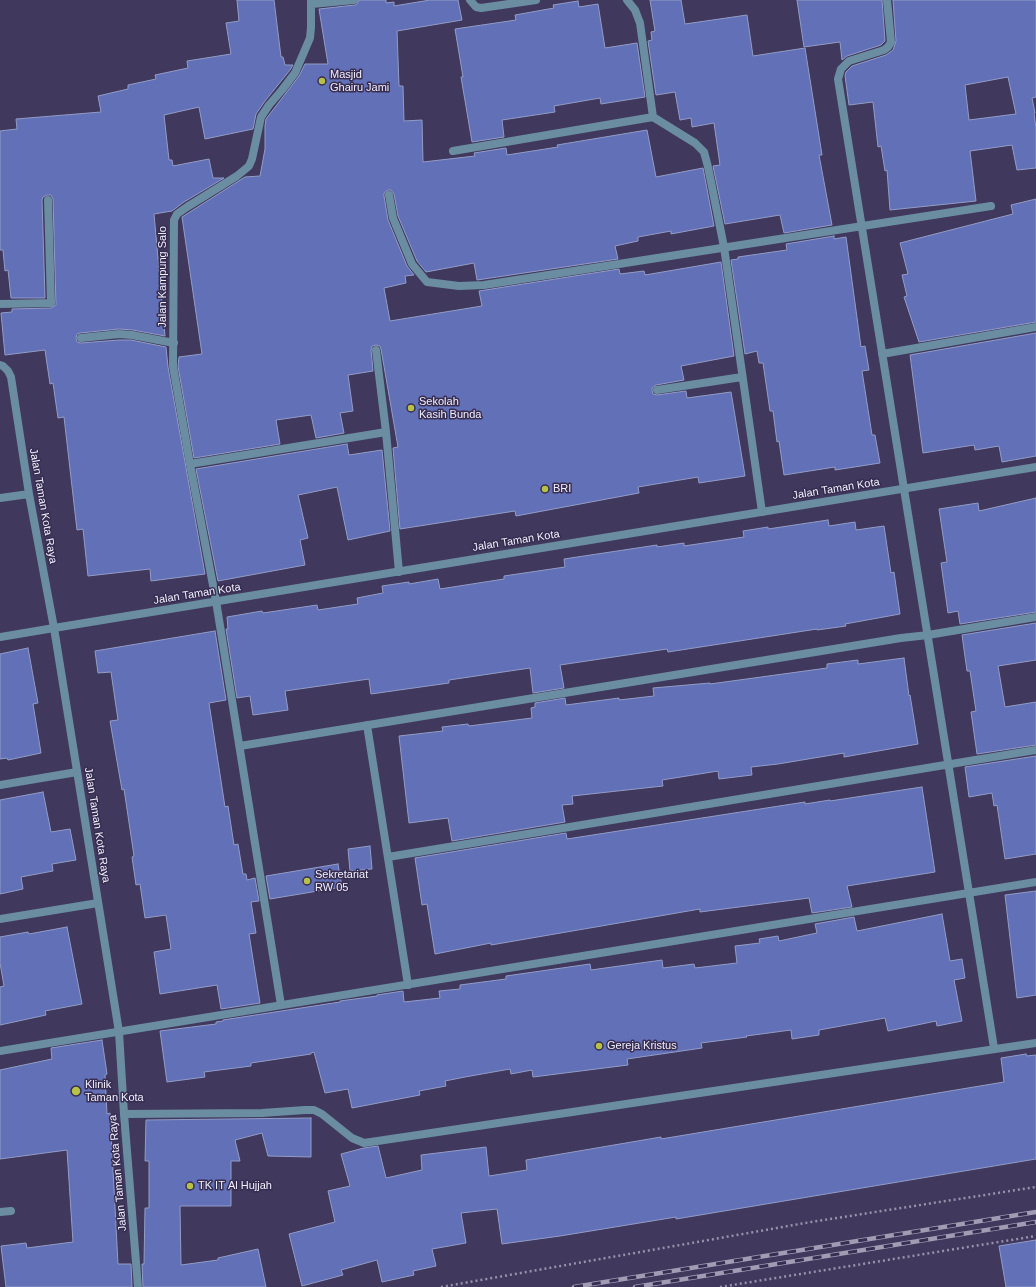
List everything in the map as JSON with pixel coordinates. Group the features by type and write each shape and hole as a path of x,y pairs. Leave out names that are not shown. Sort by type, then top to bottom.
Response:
{"street":[{"path":"312,2 354,0"},
{"path":"470,0 476,7 481,8 536,0"},
{"path":"627,0 635,10 640,23 653,117"},
{"path":"887,0 891,42 888,47 884,50 849,60 841,69 838,79 863,226 882,354 994,1048"},
{"name":"Jalan Kampung Salo","path":"282,1005 216,602 173,366 174,220 177,214 237,176 249,166 252,159 261,117 268,105 282,90 294,73 310,38 312,2"},
{"path":"453,151 653,117 695,143 704,152 724,247 762,512"},
{"path":"389,195 393,218 412,264 426,282 459,286 484,284 991,206"},
{"path":"0,304 51,303 48,200"},
{"path":"882,354 1036,327"},
{"path":"81,338 119,334 174,343"},
{"path":"376,350 386,432 399,572"},
{"name":"Jalan Taman Kota Raya","path":"0,366 3,366 11,377 29,494 54,628 119,1032 138,1287"},
{"path":"657,390 742,377"},
{"path":"190,464 386,432"},
{"name":"Jalan Taman Kota","path":"0,637 1036,467"},
{"path":"0,498 29,494"},
{"path":"240,746 1036,617"},
{"path":"366,725 408,985"},
{"path":"388,857 1036,750"},
{"path":"0,785 77,772"},
{"path":"0,1052 1036,882"},
{"path":"0,919 98,903"},
{"path":"124,1114 262,1113 314,1110 322,1114 352,1138 364,1143 994,1048 1036,1043"},
{"path":"0,1212 11,1211"}],"path":[{"path":"441,1287 811,1222 1036,1187"},
{"path":"720,1287 1036,1236"}],"building":[{"path":"237,0 274,0 281,57 283,57 285,65 293,65 256,114 253,129 205,139 199,107 164,115 169,160 172,160 173,166 209,159 213,178 224,178 172,211 154,214 165,336 119,329 80,333 77,334 76,338 77,342 81,343 131,340 166,347 168,367 205,574 151,581 150,569 88,576 83,529 77,530 64,417 58,418 53,383 50,384 45,350 5,355 1,313 12,312 12,309 51,308 56,305 53,199 51,195 47,195 43,197 42,200 45,298 11,298 8,270 5,271 3,250 0,250 0,131 17,129 16,119 101,112 98,96 128,89 128,85 156,79 155,75 188,68 187,61 231,54 226,23 239,21"},
{"path":"359,0 386,0 386,3 394,2 394,6 430,0 458,0 462,20 397,31 399,86 403,86 404,121 422,120 423,162 475,156 474,153 506,148 507,155 647,130 656,177 703,168 714,226 671,234 671,231 638,237 638,241 615,246 618,259 477,280 474,263 426,272 417,261 398,216 394,194 391,190 388,190 384,193 384,196 388,220 407,266 414,275 405,276 406,283 384,288 390,321 482,306 479,291 619,269 620,274 644,271 645,275 721,262 734,356 681,366 684,380 656,385 652,388 652,390 653,394 657,395 686,391 687,398 731,392 745,476 699,483 698,477 638,487 639,493 516,516 515,511 400,529 393,448 398,447 381,349 380,346 376,345 372,346 371,350 373,371 348,375 353,411 340,413 344,433 316,438 311,415 276,420 280,444 194,458 178,366 179,357 202,354 182,217 245,177 260,176 265,149 266,119 299,76 305,64 328,64 319,9 355,5"},
{"path":"650,0 681,0 685,24 747,15 753,56 805,48 822,155 819,155 832,225 784,233 780,215 725,224 713,166 720,165 714,123 692,127 691,118 680,120 675,92 656,95 648,41 652,40 651,32 655,31"},
{"path":"797,0 882,0 885,41 881,45 847,56 842,60 840,42 804,47"},
{"path":"893,0 1036,0 1036,97 1032,98 1036,128 1036,168 1017,170 1012,145 970,151 976,201 890,210 887,170 885,171 881,146 878,147 873,102 849,105 845,76 846,72 852,66 886,55 893,50 896,41","holes":["1008,77 1016,114 969,120 965,85"]},
{"path":"578,1 579,7 598,4 605,48 637,43 645,97 601,104 600,98 554,106 555,112 502,120 504,137 472,142 461,77 463,77 455,29 516,20 515,15 554,8 553,5"},
{"path":"1036,199 1036,322 919,342 904,297 907,296 902,275 908,274 900,243 1013,214 1011,205"},
{"path":"834,236 834,239 846,237 861,347 865,346 869,370 862,371 872,435 875,435 880,463 835,470 835,467 784,475 779,441 777,442 773,411 770,411 763,363 759,363 757,351 745,354 731,260 738,259 738,257 787,250 786,244"},
{"path":"1036,333 1036,456 1002,462 999,446 975,450 974,445 923,453 910,355"},
{"path":"347,444 349,455 382,450 390,531 348,540 337,487 298,495 308,538 300,540 305,565 218,581 196,469"},
{"path":"1036,498 1036,612 960,624 958,611 948,613 941,563 947,562 939,509 978,503 979,511"},
{"path":"828,520 829,526 855,522 856,530 884,526 891,573 894,572 900,614 845,624 846,626 817,629 668,652 667,649 560,665 564,688 533,693 530,668 449,680 449,683 371,694 369,679 285,691 288,710 253,715 250,696 237,698 226,629 228,629 227,617 262,611 263,613 317,605 318,610 358,604 357,598 383,593 382,586 409,582 409,584 438,579 440,589 504,579 504,576 565,567 564,559 657,545 657,547 684,543 684,546 744,537 743,531 768,527 768,529"},
{"path":"1036,623 1036,660 998,666 1005,707 1036,702 1036,745 977,754 971,712 976,711 970,671 967,671 962,635"},
{"path":"215,631 226,700 209,703 225,807 228,806 234,845 238,844 243,874 246,874 247,880 255,878 259,901 251,902 256,933 249,934 260,1003 221,1009 217,985 160,994 154,952 171,949 166,915 145,918 140,884 136,885 132,857 134,856 124,789 122,790 110,721 118,720 111,672 98,673 95,651"},
{"path":"28,648 38,703 33,704 41,753 8,760 7,758 0,759 0,654"},
{"path":"904,658 918,744 844,757 844,753 751,767 752,775 719,779 718,771 662,780 663,786 572,796 573,804 562,805 565,822 452,841 448,818 409,823 399,736 443,731 442,727 468,724 469,726 532,718 531,708 535,707 535,703 565,698 566,705 619,698 619,700 654,696 653,688 710,684 827,668 827,664 858,660 858,664"},
{"path":"1036,756 1036,854 1005,859 997,805 994,806 992,793 969,797 965,767"},
{"path":"922,787 935,872 847,886 852,907 812,913 809,898 700,912 700,909 491,945 491,943 435,954 427,904 422,905 415,858 566,833 567,839 805,802 805,804 830,801"},
{"path":"43,792 51,832 70,829 76,860 52,864 53,871 21,877 23,889 0,894 0,800"},
{"path":"370,846 372,869 350,871 348,849"},
{"name":"Sekretariat RW 05","path":"338,864 342,887 270,899 266,876"},
{"path":"1036,891 1036,995 1017,998 1005,895"},
{"path":"942,914 950,961 962,959 965,978 954,980 962,1021 937,1026 936,1021 888,1031 885,1018 819,1030 819,1035 792,1039 791,1030 701,1043 702,1048 627,1059 628,1065 533,1077 532,1070 511,1074 510,1069 445,1081 446,1086 419,1091 420,1095 352,1108 348,1089 325,1093 314,1052 311,1054 251,1063 251,1066 204,1072 205,1077 167,1082 160,1031 216,1024 216,1022 223,1020 403,991 404,1002 440,998 439,991 460,989 460,985 506,979 506,976 590,964 591,970 662,960 663,968 694,964 695,968 737,963 735,946 760,943 759,939 778,936 779,941 817,933 815,924 854,917 857,931"},
{"path":"67,927 82,1004 45,1011 46,1015 0,1025 0,987 4,986 0,963 0,937 28,932 29,934"},
{"path":"102,1040 107,1074 105,1075 107,1114 110,1113 118,1264 131,1264 132,1287 6,1287 1,1246 26,1243 27,1248 73,1242 67,1150 0,1159 0,1070 52,1059 51,1048"},
{"path":"1026,1054 1027,1056 1036,1055 1036,1159 676,1219 676,1217 502,1244 497,1209 461,1213 466,1243 432,1249 436,1266 413,1271 414,1275 382,1282 377,1260 341,1270 343,1275 302,1286 289,1234 335,1222 328,1191 350,1186 341,1154 378,1146 386,1178 422,1170 421,1155 486,1147 489,1176 527,1170 526,1160 1004,1082 1001,1058"},
{"path":"311,1118 311,1157 268,1156 262,1133 235,1140 240,1161 231,1161 231,1206 180,1206 181,1265 218,1260 218,1258 258,1249 266,1287 143,1287 142,1264 144,1264 145,1208 149,1208 149,1161 145,1161 146,1120"},
{"path":"1036,1240 1036,1287 1006,1287 999,1246"}],"railway":[{"path":"574,1287 1036,1212"},
{"path":"635,1287 1036,1222"}],"place":[{"name":"Masjid Ghairu Jami","path":"322,81"},
{"name":"Sekolah Kasih Bunda","path":"411,408"},
{"name":"BRI","path":"545,489"},
{"name":"Sekretariat RW 05","path":"307,881"},
{"name":"Gereja Kristus","path":"599,1046"},
{"name":"Klinik Taman Kota","path":"76,1091"},
{"name":"TK IT Al Hujjah","path":"190,1186"}]}
